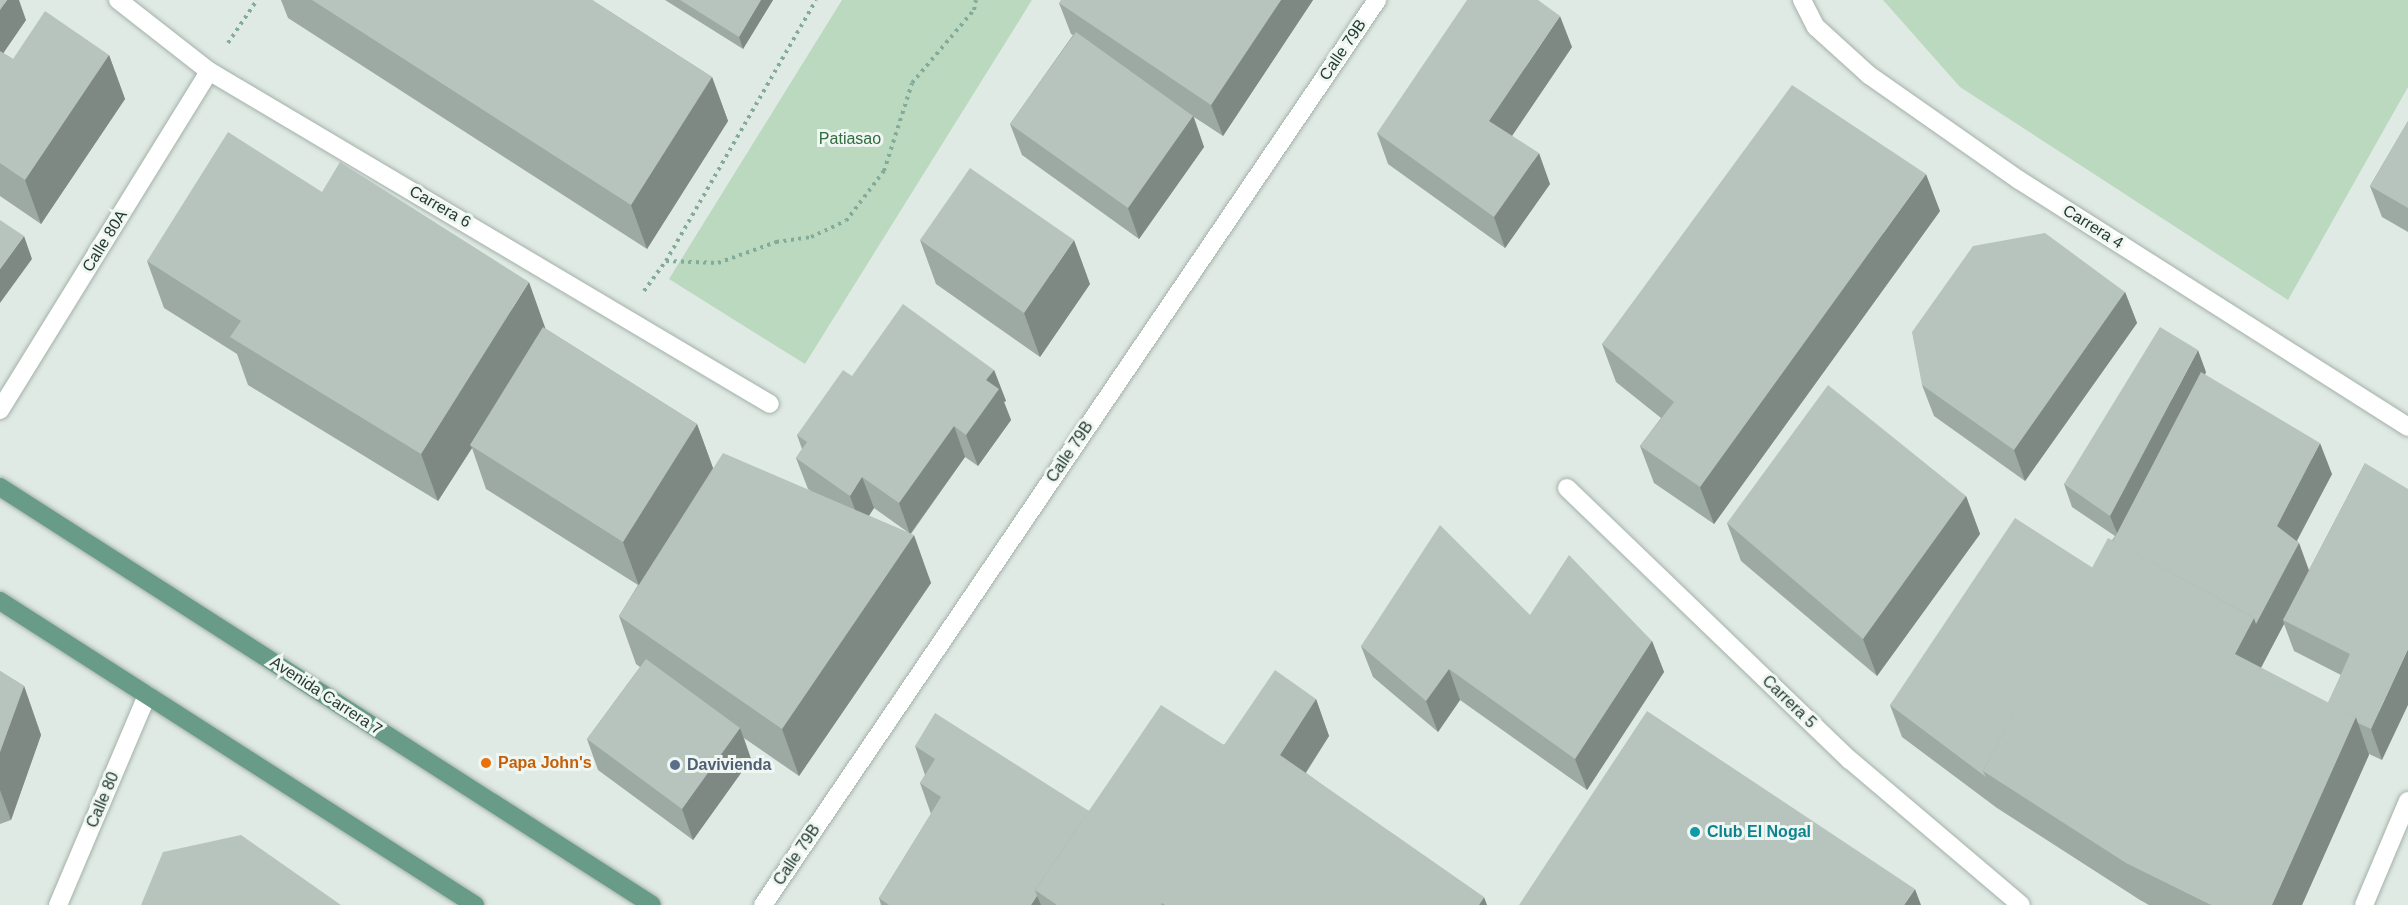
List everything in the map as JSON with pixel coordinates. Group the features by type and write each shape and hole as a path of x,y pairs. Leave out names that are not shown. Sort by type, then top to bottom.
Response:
{"main road":[{"name":"Avenida Carrera 7","path":"0,487 651,905"},
{"path":"0,601 475,905"}],"street":[{"name":"Carrera 6","path":"118,0 209,71 626,316 770,404"},
{"name":"Calle 79B","path":"763,905 1377,0"},
{"name":"Carrera 4","path":"1802,0 1816,27 1869,75 2019,180 2408,427"},
{"name":"Calle 80A","path":"0,410 209,71"},
{"name":"Carrera 5","path":"1567,488 1850,760 2021,905"},
{"name":"Calle 80","path":"58,905 147,695"},
{"path":"2364,905 2408,801"}],"path":[{"path":"209,71 257,0"},
{"path":"626,316 666,261 816,0"},
{"path":"666,261 718,263 776,242 811,237 846,221 884,171 912,82 974,10 976,0"}],"green space":[{"name":"Patiasao","path":"842,0 1032,0 805,364 669,279"},
{"path":"1883,0 2408,0 2408,87 2288,300 1960,87"}],"building":[{"path":"0,0 7,0 0,10"},
{"path":"312,0 592,0 712,77 631,205"},
{"path":"680,0 761,0 739,37"},
{"path":"1061,0 1281,0 1211,105 1059,3"},
{"path":"1467,0 1538,0 1560,16 1489,121 1539,153 1494,217 1377,133"},
{"path":"45,11 109,55 25,180 0,163 0,51 13,59"},
{"path":"1076,32 1193,116 1128,208 1010,124"},
{"path":"1792,85 1926,174 1700,487 1640,446 1674,402 1602,344"},
{"path":"2408,121 2408,208 2370,186"},
{"path":"228,132 322,192 340,162 529,282 421,454 230,337 241,321 147,261"},
{"path":"970,168 1074,240 1024,313 920,240"},
{"path":"0,220 24,236 0,269"},
{"path":"2045,233 2125,292 2014,450 1922,385 1912,332 1973,246"},
{"path":"903,304 994,370 986,380 999,389 966,435 954,426 899,503 862,477 850,496 796,458 807,442 797,435 843,370 852,376"},
{"path":"543,327 697,424 623,542 470,445"},
{"path":"2160,327 2198,350 2110,516 2064,484"},
{"path":"2201,372 2320,443 2277,526 2299,543 2256,624 2254,618 2113,541"},
{"path":"1828,385 1966,496 1863,639 1727,523"},
{"path":"723,453 914,535 782,729 619,616"},
{"path":"2365,463 2408,489 2408,649 2371,729 2358,723 2356,717 2328,703 2350,654 2283,620"},
{"path":"2015,518 2093,568 1983,771 1986,777 1890,705"},
{"path":"1440,525 1530,615 1569,555 1652,641 1575,759 1449,669 1426,701 1361,646"},
{"path":"2108,538 2254,618 2235,654 2356,717 2272,905 2211,905 2126,863 1983,771"},
{"name":"Davivienda","path":"646,659 740,728 682,809 587,739"},
{"path":"1275,670 1316,699 1280,755 1484,897 1479,905 1165,905 1162,903 1161,905 1057,905 1035,890 1161,705 1224,745"},
{"path":"0,671 24,686 0,752"},
{"path":"1647,711 1915,889 1904,905 1519,905"},
{"path":"935,713 1089,811 1035,890 1037,896 1031,905 889,905 879,898 941,797 920,783 935,759 915,746"},
{"path":"241,835 341,905 141,905 163,852"}],"place":[{"name":"Papa John's","path":"486,763"},
{"name":"Davivienda","path":"675,765"},
{"name":"Club El Nogal","path":"1695,832"}]}
